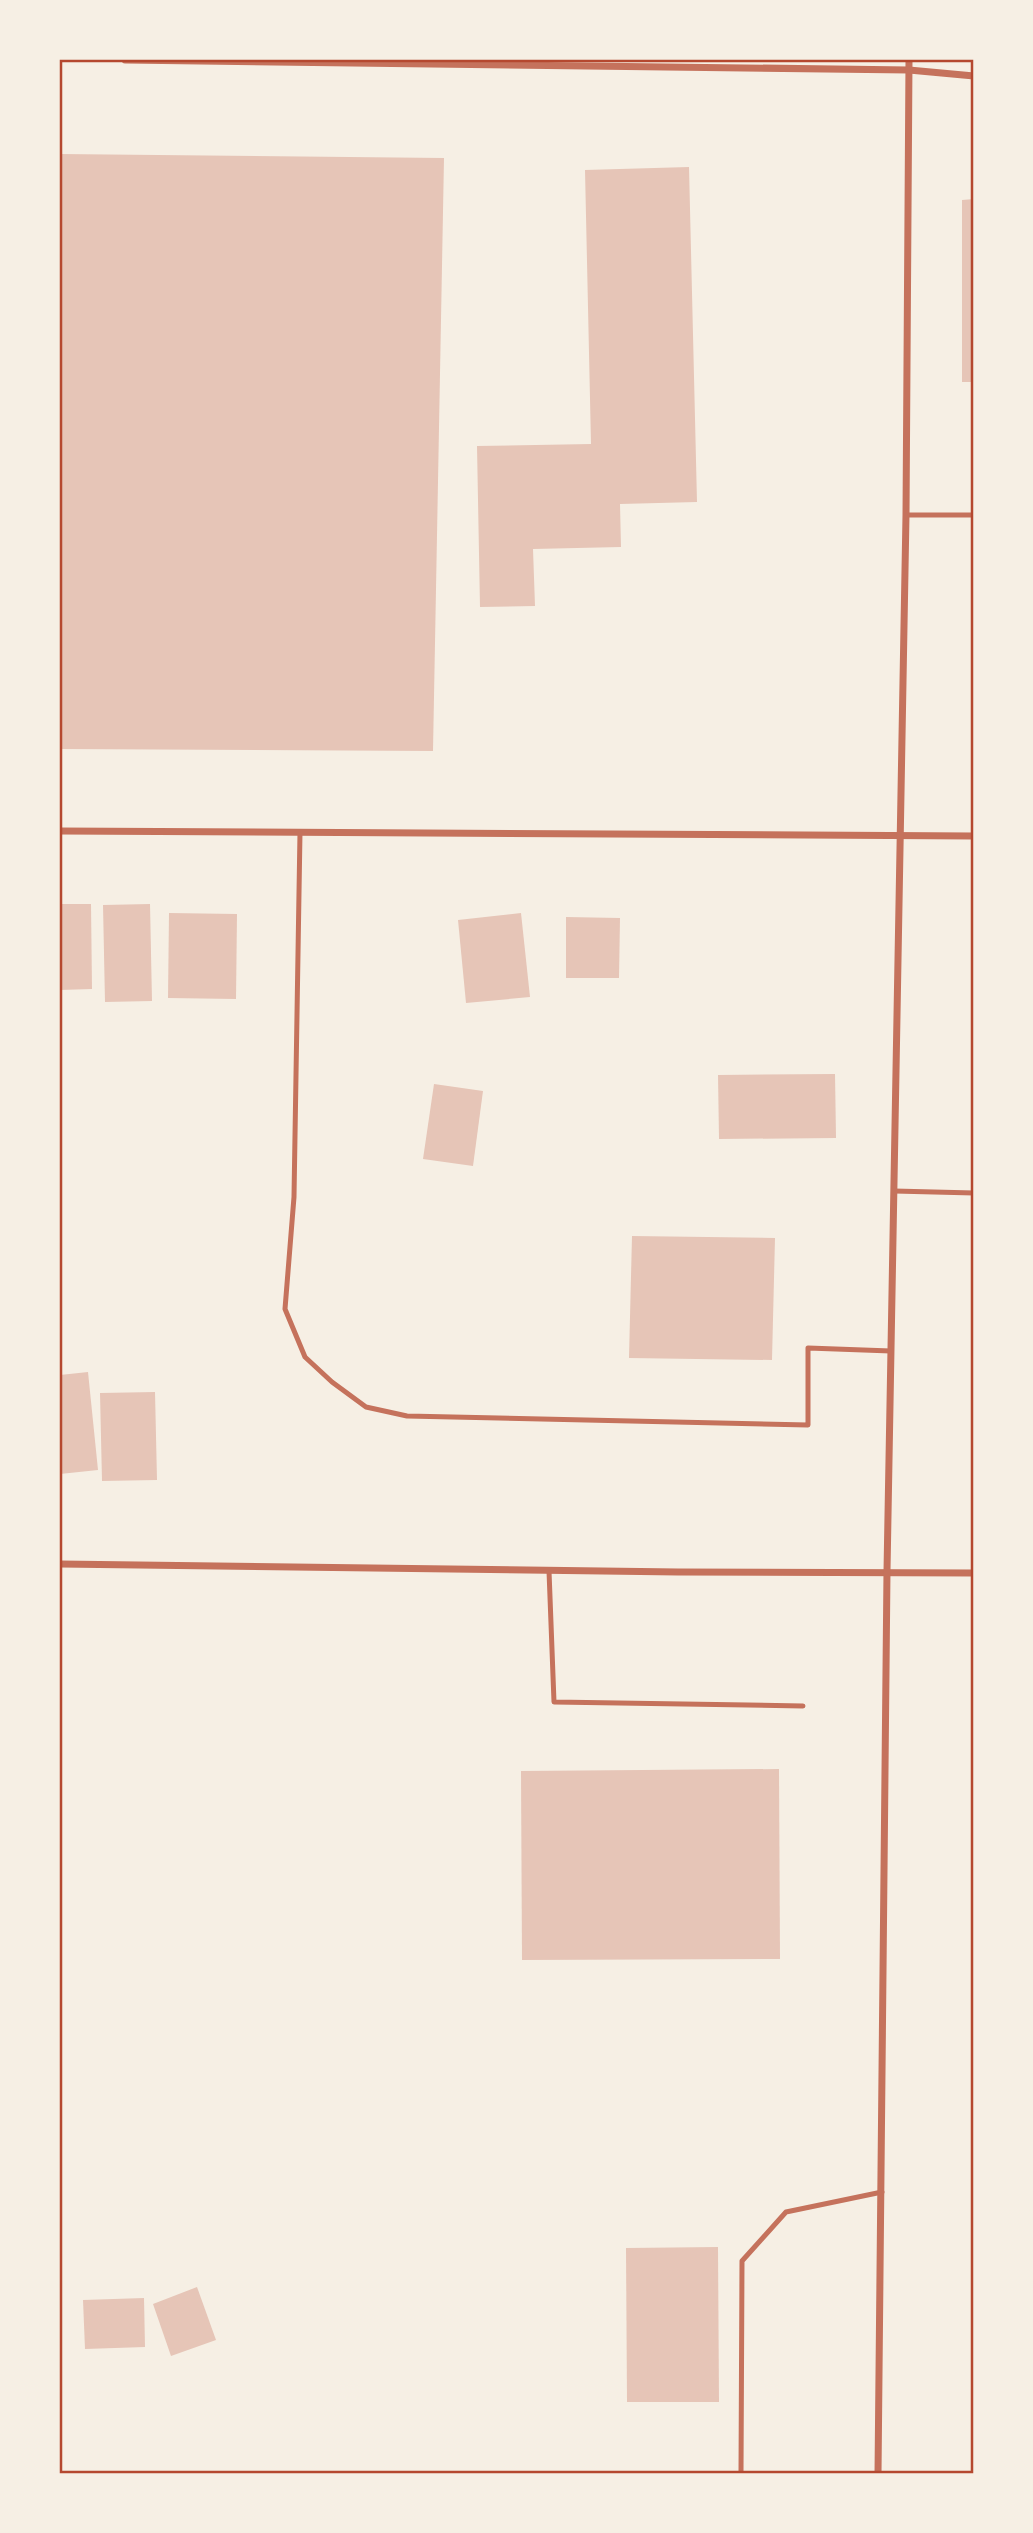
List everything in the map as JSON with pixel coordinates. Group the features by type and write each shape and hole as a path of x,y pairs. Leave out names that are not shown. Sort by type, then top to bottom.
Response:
{"street":[{"path":"125,60 909,70 974,76"},
{"path":"878,2473 887,1572 906,515 909,60"},
{"path":"60,831 974,836"},
{"path":"60,1564 549,1571 974,1573"}],"lane":[{"path":"906,515 974,515"},
{"path":"300,832 294,1197 285,1308 304,1357 331,1382 366,1407 407,1416 808,1425 807,1348 891,1351"},
{"path":"894,1191 974,1193"},
{"path":"549,1571 554,1702 803,1706"},
{"path":"741,2473 742,2261 786,2212 882,2192"}],"building":[{"path":"60,154 444,158 433,751 60,749"},
{"path":"689,167 697,502 620,504 621,547 533,549 535,606 480,607 477,446 591,444 585,170"},
{"path":"974,199 974,382 962,382 962,200"},
{"path":"60,904 91,904 92,989 60,990"},
{"path":"150,904 152,1001 105,1002 103,905"},
{"path":"169,913 237,914 236,999 168,998"},
{"path":"521,913 530,997 466,1003 458,920"},
{"path":"566,917 620,918 619,978 566,978"},
{"path":"835,1074 836,1138 719,1139 718,1075"},
{"path":"434,1084 483,1091 473,1166 423,1159"},
{"path":"632,1236 775,1238 772,1360 629,1358"},
{"path":"88,1372 98,1470 60,1474 60,1375"},
{"path":"155,1392 157,1480 102,1481 100,1393"},
{"path":"779,1769 780,1959 522,1960 521,1771"},
{"path":"718,2247 719,2402 627,2402 626,2248"},
{"path":"197,2287 216,2340 171,2356 153,2304"},
{"path":"144,2298 145,2347 85,2349 83,2300"}]}
